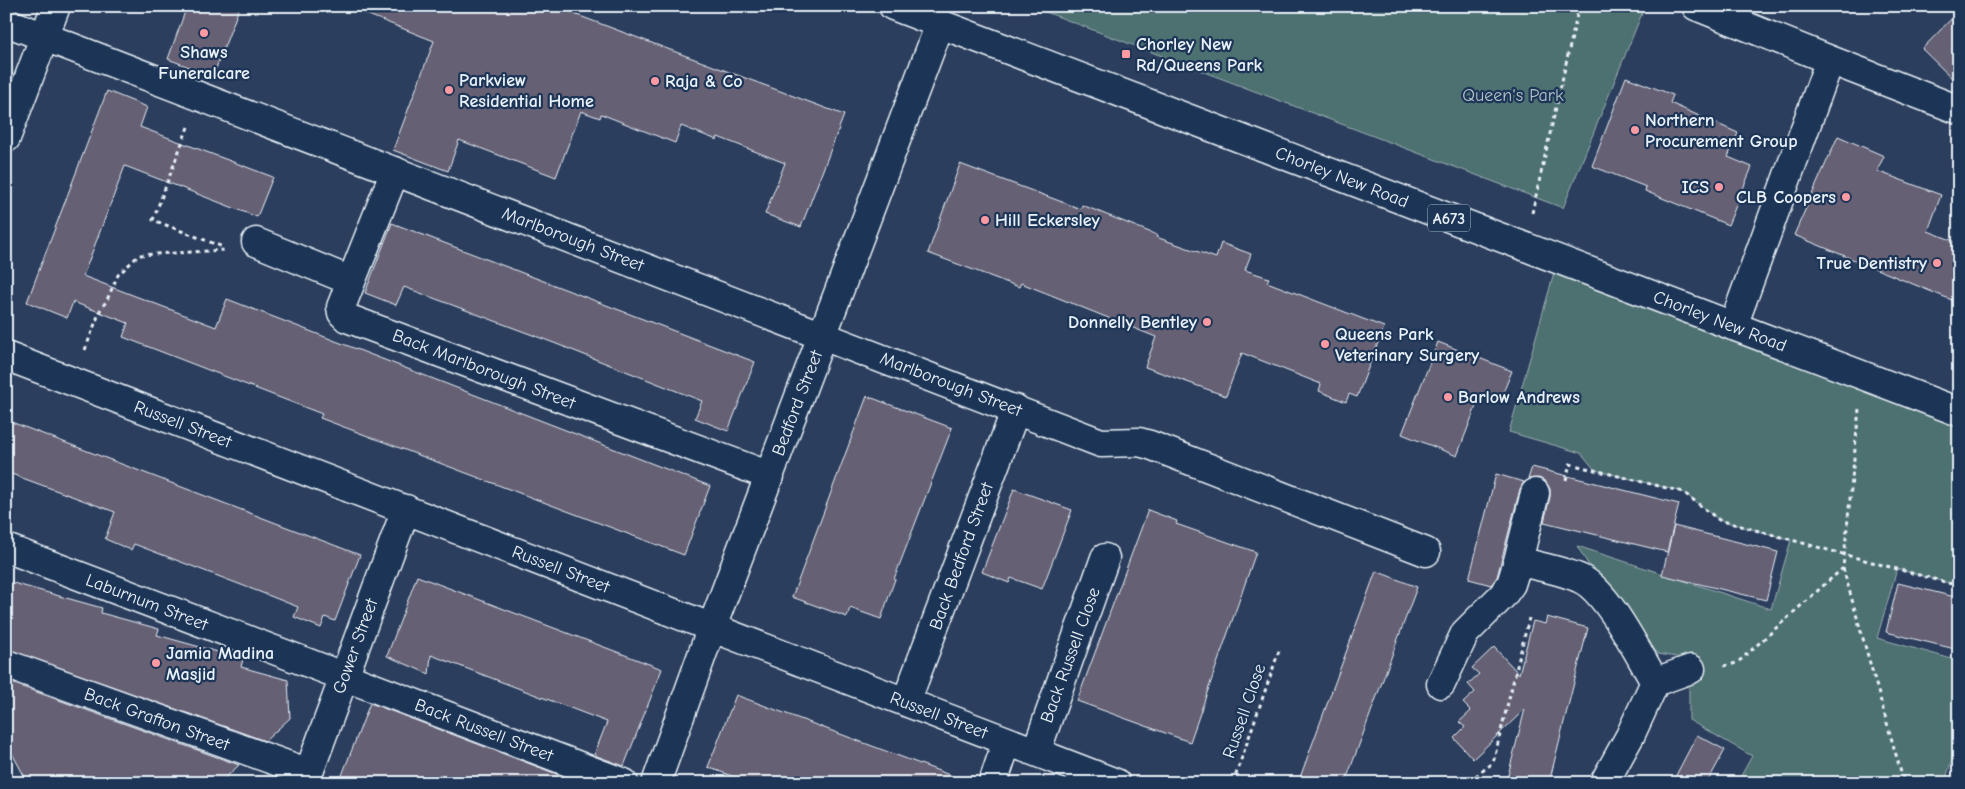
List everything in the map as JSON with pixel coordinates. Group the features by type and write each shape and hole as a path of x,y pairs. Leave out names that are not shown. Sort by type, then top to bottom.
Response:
{"street":[{"path":"6,138 56,6"},
{"name":"Chorley New Road","path":"893,6 1959,412"},
{"path":"1696,6 1959,110"},
{"name":"Marlborough Street","path":"6,22 1101,443 1139,442 1150,445 1426,552"},
{"name":"Bedford Street","path":"656,783 712,627 940,24"},
{"path":"1734,326 1830,60"},
{"name":"Back Marlborough Street","path":"394,171 341,307 342,313 347,318 770,476"},
{"path":"256,242 351,281"},
{"name":"Russell Street","path":"6,356 1116,783"},
{"name":"Back Bedford Street","path":"906,702 1016,409"},
{"path":"1441,684 1465,633 1503,595 1510,584 1531,565 1535,493"},
{"name":"Gower Street","path":"307,778 406,509"},
{"name":"Laburnum Street","path":"6,548 344,677"},
{"name":"Back Russell Close","path":"1036,752 1105,558"},
{"path":"1531,565 1583,580 1600,594 1606,600 1655,682"},
{"name":"Back Grafton Street","path":"6,664 307,778"},
{"path":"1604,783 1630,736 1655,682 1691,669"},
{"name":"Back Russell Street","path":"344,677 624,783"},
{"path":"993,783 1007,741"}],"path":[{"path":"1524,246 1579,6"},
{"path":"73,381 100,308 106,302 118,275 139,255 230,250 153,220 200,97"},
{"path":"1862,376 1843,568 1904,783"},
{"path":"1565,483 1570,464 1683,492 1719,520 1959,586"},
{"path":"1472,783 1473,778 1493,763 1535,595 1531,565"},
{"path":"1691,669 1718,667 1737,663 1843,568"},
{"name":"Russell Close","path":"1233,783 1280,648"}],"green space":[{"name":"Queen's Park","path":"1030,6 1645,6 1563,208"},
{"path":"1558,259 1959,412 1959,586 1897,569 1877,638 1959,661 1959,741 1944,783 1737,783 1752,756 1689,720 1689,659 1658,654 1588,564 1577,546 1771,609 1791,540 1719,520 1683,492 1595,470 1581,453 1509,432"}],"building":[{"name":"Shaws Funeralcare","path":"187,6 240,6 213,76 168,59"},
{"path":"351,6 553,6 844,115 801,227 765,214 785,163 718,137 717,140 681,126 675,143 601,114 600,118 581,111 556,177 459,140 448,171 393,150 434,41 351,8"},
{"path":"1959,11 1959,85 1922,49"},
{"path":"1626,77 1673,95 1670,103 1738,133 1728,157 1752,167 1728,225 1645,191 1646,187 1592,166"},
{"path":"107,91 147,107 140,127 273,177 257,217 125,166 83,276 216,327 227,299 710,486 684,555 320,418 322,414 123,337 128,323 73,302 67,318 27,302"},
{"path":"1838,136 1884,156 1877,171 1941,195 1928,231 1959,243 1959,303 1794,235"},
{"path":"960,164 1081,209 1082,205 1157,235 1156,237 1216,258 1221,243 1251,254 1245,270 1269,278 1267,282 1384,327 1357,397 1349,394 1346,402 1319,391 1321,384 1242,353 1226,396 1145,367 1156,337 1021,283 1019,287 928,253"},
{"path":"392,223 755,362 728,431 695,418 702,401 554,343 404,287 396,305 365,293"},
{"name":"Barlow Andrews","path":"1438,342 1512,371 1500,400 1481,393 1457,456 1402,434"},
{"path":"867,396 952,428 894,579 881,619 850,608 847,617 792,597"},
{"path":"6,420 360,555 335,621 325,617 321,628 294,617 298,607 134,544 131,550 105,539 115,512 6,472"},
{"path":"1532,467 1679,504 1667,552 1544,522 1550,489 1546,482 1539,478 1528,479"},
{"path":"1496,474 1524,482 1520,489 1497,577 1491,585 1469,579"},
{"path":"1014,489 1072,510 1042,589 1011,578 1009,583 982,572"},
{"path":"1148,510 1177,521 1176,524 1256,552 1190,742 1077,701"},
{"path":"1674,526 1778,552 1766,600 1662,575"},
{"path":"1376,571 1417,587 1345,783 1298,783"},
{"path":"417,576 662,669 624,766 594,755 607,722 431,655 429,674 387,656"},
{"name":"Jamia Madina Masjid","path":"6,581 102,608 101,613 159,629 157,635 243,659 241,667 288,680 290,718 265,741 6,649"},
{"path":"1898,583 1959,598 1959,650 1886,632"},
{"path":"1547,617 1588,628 1549,783 1506,783 1525,709 1473,759 1454,738 1465,727 1459,722 1471,711 1463,703 1475,692 1468,684 1479,674 1472,668 1494,647 1519,674 1533,621 1545,624"},
{"path":"6,681 239,765 220,783 28,783 6,742"},
{"path":"736,695 963,780 963,783 750,783 708,767"},
{"path":"370,703 575,781 574,783 339,783"},
{"path":"1697,735 1725,750 1707,783 1672,783"}],"place":[{"name":"Shaws Funeralcare","path":"204,33"},
{"name":"Chorley New Rd/Queens Park","path":"1126,54"},
{"name":"Raja & Co","path":"655,81"},
{"name":"Parkview Residential Home","path":"449,90"},
{"name":"Northern Procurement Group","path":"1635,130"},
{"name":"ICS","path":"1719,187"},
{"name":"CLB Coopers","path":"1846,197"},
{"name":"Hill Eckersley","path":"985,220"},
{"name":"True Dentistry","path":"1937,263"},
{"name":"Donnelly Bentley","path":"1207,322"},
{"name":"Queens Park Veterinary Surgery","path":"1325,344"},
{"name":"Barlow Andrews","path":"1448,397"},
{"name":"Jamia Madina Masjid","path":"156,663"}]}
